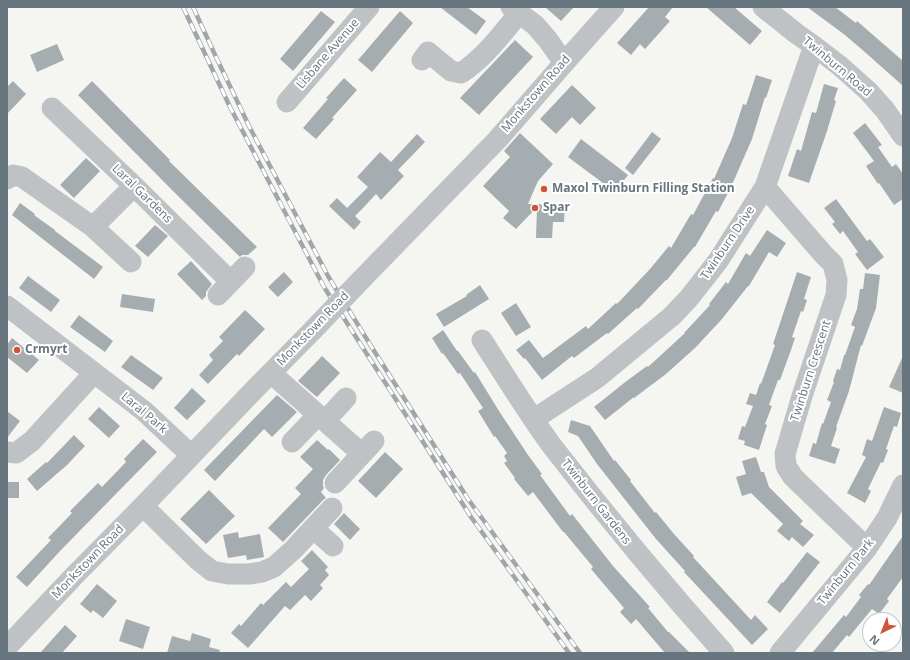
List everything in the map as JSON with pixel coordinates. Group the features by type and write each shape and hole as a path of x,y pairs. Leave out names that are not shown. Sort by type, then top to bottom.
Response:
{"street":[{"name":"Monkstown Road","path":"7,647 252,391 498,139 614,7"},
{"name":"Twinburn Road","path":"763,7 840,66 868,91 885,110 903,136"},
{"path":"422,60 428,52 451,70 461,73 472,65 501,36 515,10 535,25 548,40 564,63"},
{"name":"Lisbane Avenue","path":"288,102 357,12"},
{"name":"Twinburn Drive","path":"534,419 597,378 672,316 689,298 718,261 765,187 814,46"},
{"name":"Laral Gardens","path":"52,108 231,281"},
{"path":"7,179 13,176 22,177 93,227 131,262"},
{"path":"93,227 134,186"},
{"name":"Twinburn Crescent","path":"765,187 833,264 837,280 836,295 802,396 785,454 786,466 793,477 867,548"},
{"name":"Laral Park","path":"7,306 144,411 191,455"},
{"name":"Twinburn Gardens","path":"482,340 552,445 624,538 685,610 724,653"},
{"path":"7,452 16,453 32,441 94,373"},
{"path":"271,373 321,418 368,448 335,483"},
{"path":"292,442 346,398"},
{"name":"Twinburn Park","path":"780,653 867,548 887,518 903,485"},
{"path":"143,506 198,560 212,571 228,574 249,574 262,572 274,567 284,559 332,508"},
{"path":"313,528 333,546"}],"building":[{"path":"440,7 467,7 486,21 476,35"},
{"path":"545,7 574,7 561,21"},
{"path":"649,7 673,7 665,17 670,21 645,49 640,44 631,55 617,43"},
{"path":"706,7 734,7 762,31 750,45"},
{"path":"807,7 835,7 856,23 857,21 903,61 903,86 845,35"},
{"path":"321,11 335,22 293,71 280,59"},
{"path":"400,11 413,23 372,72 358,60"},
{"path":"515,40 533,57 479,115 460,98"},
{"path":"57,44 64,60 37,72 30,55"},
{"path":"756,75 772,80 752,139 731,187 718,212 716,211 695,247 667,280 638,309 637,308 608,334 607,333 574,358 572,356 542,380 525,358 524,359 516,350 529,340 543,358 586,326 588,329 616,303 617,304 650,269 669,246 671,248 691,214 693,215 713,178 714,179 732,138 743,104 746,105"},
{"path":"344,78 357,90 332,118 334,119 316,139 303,128 328,99 326,98"},
{"path":"13,81 26,94 7,114 7,87"},
{"path":"92,81 170,160 169,161 257,247 248,255 242,255 240,257 175,193 78,95"},
{"path":"824,84 838,88 834,100 836,101 827,131 809,183 788,176 797,149 801,151 812,112 816,113"},
{"path":"572,85 596,108 580,125 572,117 556,134 540,119"},
{"path":"865,123 882,145 878,147 892,167 896,164 903,174 903,199 894,205 866,166 874,161 853,133"},
{"path":"652,132 661,139 633,175 625,168"},
{"path":"520,133 553,164 538,181 528,204 565,205 564,222 553,222 552,238 536,238 537,207 516,229 503,218 509,211 483,186 510,157 504,151"},
{"path":"417,134 425,142 398,170 404,176 381,200 376,194 355,216 361,222 354,230 329,206 337,198 347,208 368,187 357,177 380,152 391,162"},
{"path":"581,139 628,175 615,192 568,157"},
{"path":"86,158 100,171 74,198 60,185"},
{"path":"836,199 867,241 870,239 884,257 867,270 855,254 858,252 843,231 840,234 832,224 835,222 824,208"},
{"path":"20,203 103,267 94,279 12,215"},
{"path":"155,225 168,236 148,257 135,246"},
{"path":"767,230 786,243 777,257 769,252 749,286 722,319 695,348 666,374 605,420 594,407 624,383 647,366 648,367 685,333 710,305 709,304 726,282 728,284 746,253 750,256"},
{"path":"191,261 212,284 206,292 206,296 202,300 177,274"},
{"path":"284,272 293,282 278,297 268,287"},
{"path":"797,272 811,277 804,299 807,300 803,312 801,311 792,337 795,338 791,350 769,405 772,406 765,424 767,425 759,450 744,445 745,441 738,439 742,426 745,427 753,406 746,404 750,393 756,395 760,383 761,384 775,345 773,344"},
{"path":"865,273 880,275 876,308 862,346 861,345 849,391 831,446 840,449 835,464 809,456 813,443 816,444 822,423 823,424 831,402 827,400 837,369 840,370 855,327 851,325 857,309 860,289 863,289"},
{"path":"28,276 60,300 51,312 19,288"},
{"path":"480,285 489,299 444,327 436,314 467,296 466,295"},
{"path":"122,294 155,299 153,312 120,307"},
{"path":"516,303 531,327 516,336 501,313"},
{"path":"245,310 265,329 239,356 237,354 208,384 199,375 213,360 209,355 223,341 219,337"},
{"path":"79,315 113,341 105,352 70,327"},
{"path":"443,330 457,351 474,373 475,372 499,411 542,474 540,475 570,516 572,514 613,566 650,607 648,608 668,632 690,653 665,653 636,619 631,624 620,612 624,608 591,569 593,567 563,532 533,492 528,496 514,479 515,478 504,463 507,461 504,456 507,453 495,436 494,437 478,411 483,408 460,373 458,374 443,353 442,354 432,338"},
{"name":"Crmyrt","path":"12,338 39,360 27,373 7,357 7,345"},
{"path":"131,355 163,378 153,390 121,367"},
{"path":"322,356 340,373 317,397 298,381"},
{"path":"903,356 903,393 889,387"},
{"path":"192,388 206,401 187,420 174,408"},
{"path":"277,395 297,412 272,437 264,429 215,481 204,470"},
{"path":"99,407 120,426 109,438 88,419"},
{"path":"884,407 901,413 897,427 894,426 883,463 881,462 868,489 871,491 865,503 847,493 866,457 862,455 867,439 872,441"},
{"path":"7,411 20,421 7,438"},
{"path":"571,420 590,426 614,461 615,460 655,513 656,512 694,556 693,557 751,620 755,615 768,629 752,645 684,572 685,571 656,539 597,464 578,436 568,432"},
{"path":"74,435 85,446 67,465 37,491 27,479 46,462 47,463"},
{"path":"143,439 157,452 27,587 16,577 51,540 48,538 72,513 70,511 98,483 102,487 126,462 124,459"},
{"path":"317,440 340,460 323,480 324,488 321,492 326,498 283,542 268,528 301,494 295,488 313,469 300,457"},
{"path":"385,452 403,469 376,498 358,481"},
{"path":"756,457 761,472 764,472 769,487 803,521 800,524 814,535 803,547 792,537 789,541 777,531 783,524 751,493 742,496 736,477 746,474 742,461"},
{"path":"7,482 19,482 19,498 7,498"},
{"path":"209,490 235,516 206,544 180,519"},
{"path":"344,513 360,529 350,540 334,524"},
{"path":"238,532 239,538 260,534 264,557 247,560 246,555 228,558 223,535"},
{"path":"903,536 903,577 887,599 889,601 881,612 876,612 872,609 870,612 862,612 862,621 849,637 847,635 832,653 812,653 844,615 846,617 861,597 859,595 868,584 869,585"},
{"path":"312,550 328,567 325,570 329,575 320,585 323,588 311,601 305,595 290,610 285,606 248,648 231,633 239,624 241,626 261,603 263,605 286,582 291,587 309,569 301,561"},
{"path":"807,552 820,562 780,613 767,602"},
{"path":"97,584 117,601 103,618 93,610 91,613 80,604"},
{"path":"126,619 150,627 143,649 119,641"},
{"path":"65,625 77,636 62,653 40,653"},
{"path":"192,633 211,639 209,647 220,650 219,653 167,653 172,636 190,641"}],"railway":[{"path":"183,7 230,107 324,287 471,517 569,653"},
{"path":"193,7 250,128 328,276 468,499 580,653"}],"place":[{"name":"Maxol Twinburn Filling Station","path":"544,189"},
{"name":"Spar","path":"535,208"},
{"name":"Crmyrt","path":"17,350"}]}
